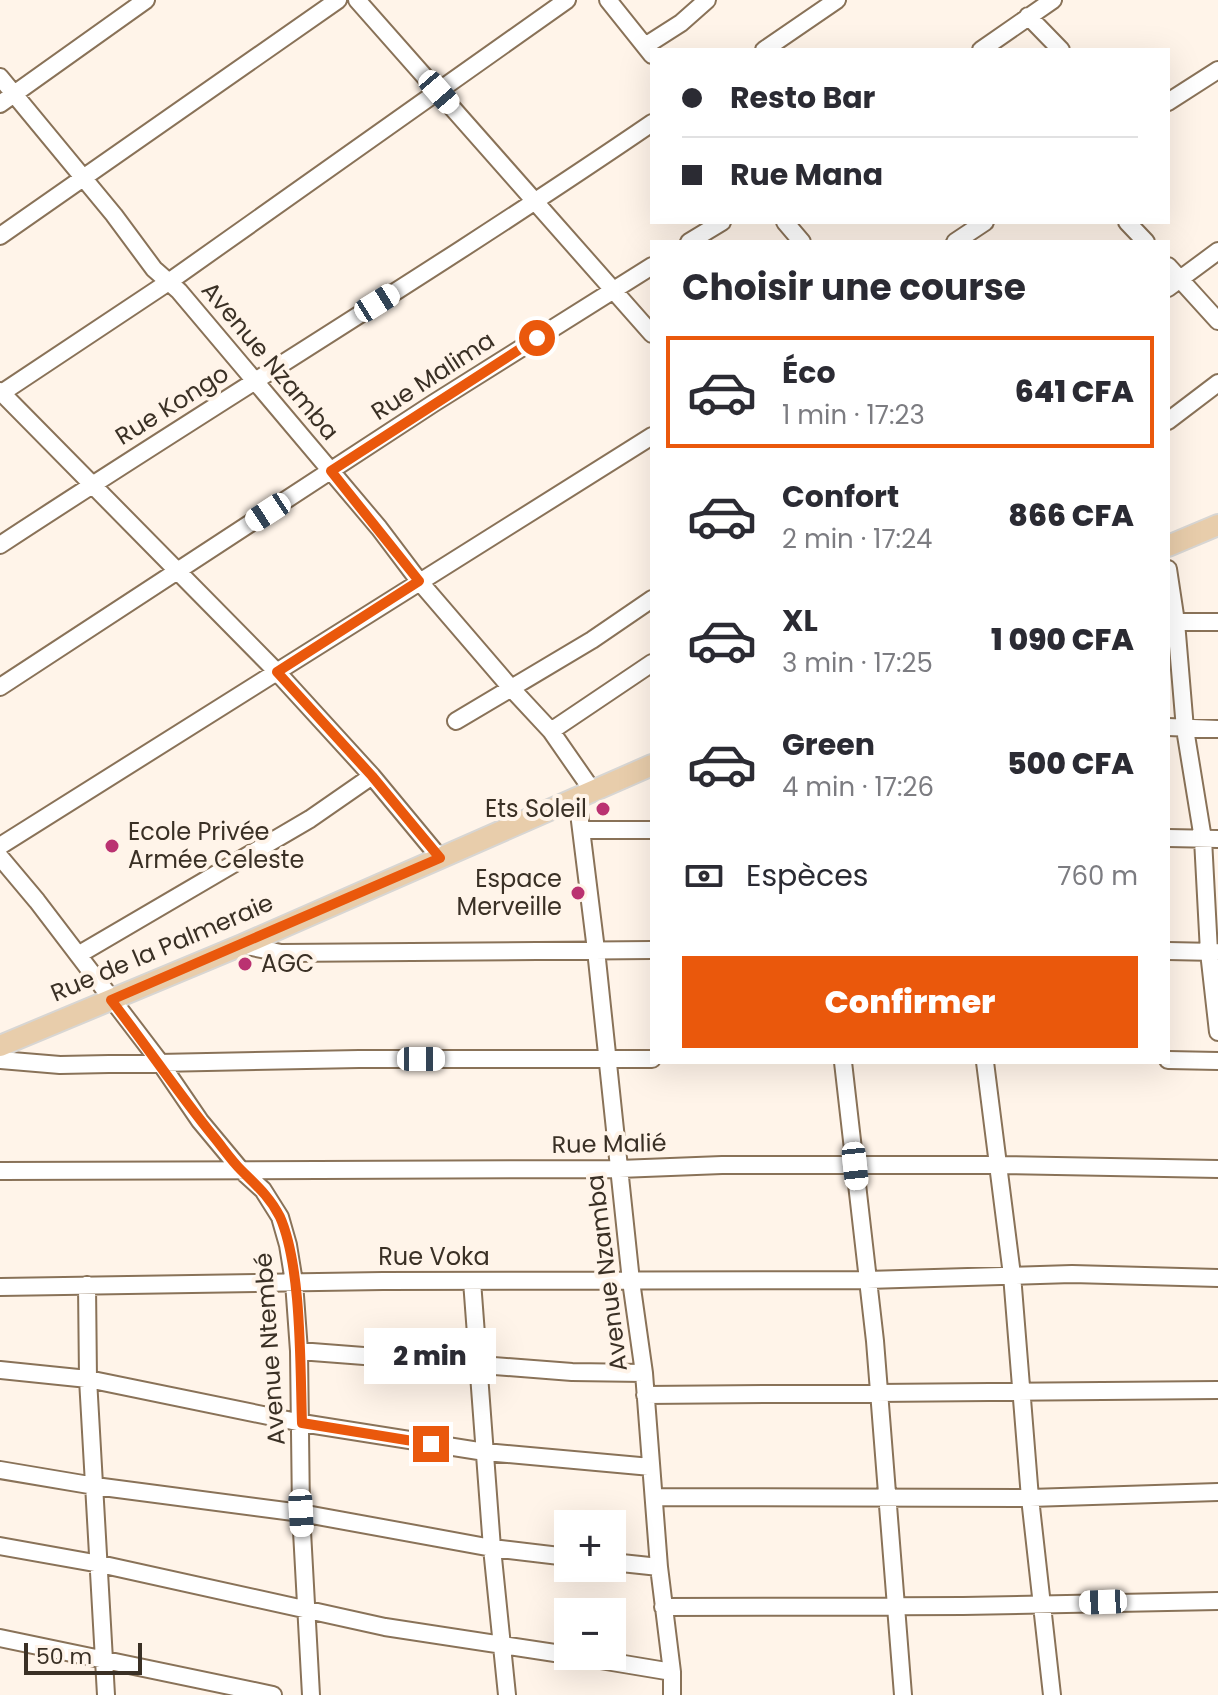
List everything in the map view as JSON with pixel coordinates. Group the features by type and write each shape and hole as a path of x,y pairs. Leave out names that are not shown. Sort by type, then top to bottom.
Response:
{"main road":[{"path":"1170,545 1218,525"},
{"name":"Rue de la Palmeraie","path":"0,1046 242,945 297,918 650,766"}],"street":[{"path":"7,99 146,0"},
{"path":"0,236 338,0"},
{"path":"357,0 650,332"},
{"path":"440,858 372,776 277,672 1,392 170,281 567,0"},
{"path":"608,0 648,51"},
{"path":"652,48 707,0"},
{"path":"767,48 837,0"},
{"path":"984,48 1053,0"},
{"path":"1028,16 1059,48"},
{"path":"1170,101 1218,70"},
{"name":"Avenue Nzamba","path":"0,77 7,99 83,177 154,269 170,281 331,471 419,581 551,731 584,794 581,830 644,1373 672,1695"},
{"name":"Rue Kongo","path":"0,545 536,203 650,124"},
{"path":"692,240 719,224"},
{"path":"787,224 800,240"},
{"path":"958,240 982,224"},
{"path":"1129,224 1144,240"},
{"path":"1218,251 1174,284 1218,321"},
{"name":"Rue Malima","path":"0,687 177,569 650,267"},
{"path":"1170,419 1218,383"},
{"path":"0,846 650,437"},
{"path":"1170,596 1176,728 1210,839 1218,1032"},
{"path":"456,721 592,640 650,600"},
{"path":"1172,622 1218,622"},
{"path":"551,731 650,664"},
{"path":"1176,728 1218,729"},
{"path":"78,955 310,819 372,776"},
{"path":"581,830 650,830"},
{"path":"1170,838 1210,839"},
{"name":"Avenue Ntembé","path":"0,857 159,1061 200,1121 240,1169 263,1190 280,1217 294,1282 299,1351 301,1513 311,1695"},
{"path":"242,945 281,953 650,950"},
{"path":"1170,951 1213,952"},
{"path":"0,1060 60,1065 159,1061 650,1059"},
{"path":"1170,1060 1218,1061"},
{"path":"843,1064 878,1391 903,1695"},
{"path":"985,1064 1012,1275 1030,1498 1052,1695"},
{"name":"Rue Malié","path":"0,1171 619,1169 722,1165 1218,1169"},
{"name":"Rue Voka","path":"0,1287 294,1282 867,1280 1012,1275 1218,1278"},
{"path":"472,1281 492,1548 507,1695"},
{"path":"87,1285 88,1379 106,1695"},
{"path":"299,1351 572,1372 644,1373"},
{"path":"0,1370 88,1379 302,1423 485,1452 651,1467"},
{"path":"645,1395 1218,1390"},
{"path":"0,1470 95,1486 301,1513 492,1548 554,1555"},
{"path":"655,1497 1030,1498 1218,1492"},
{"path":"0,1546 100,1564 385,1627 554,1653"},
{"path":"626,1563 659,1567"},
{"path":"663,1607 1218,1601"},
{"path":"0,1638 273,1695"},
{"path":"626,1664 672,1672"}],"place":[{"name":"Ets Soleil","path":"603,809"},
{"name":"Ecole Privée Armée Celeste","path":"112,846"},
{"name":"Espace Merveille","path":"578,893"},
{"name":"AGC","path":"245,964"}],"route":[{"path":"431,1444 302,1423 294,1282 280,1217 263,1190 240,1169 200,1121 159,1061 111,1000 440,858 372,776 277,672 419,581 331,471 537,338"}]}
